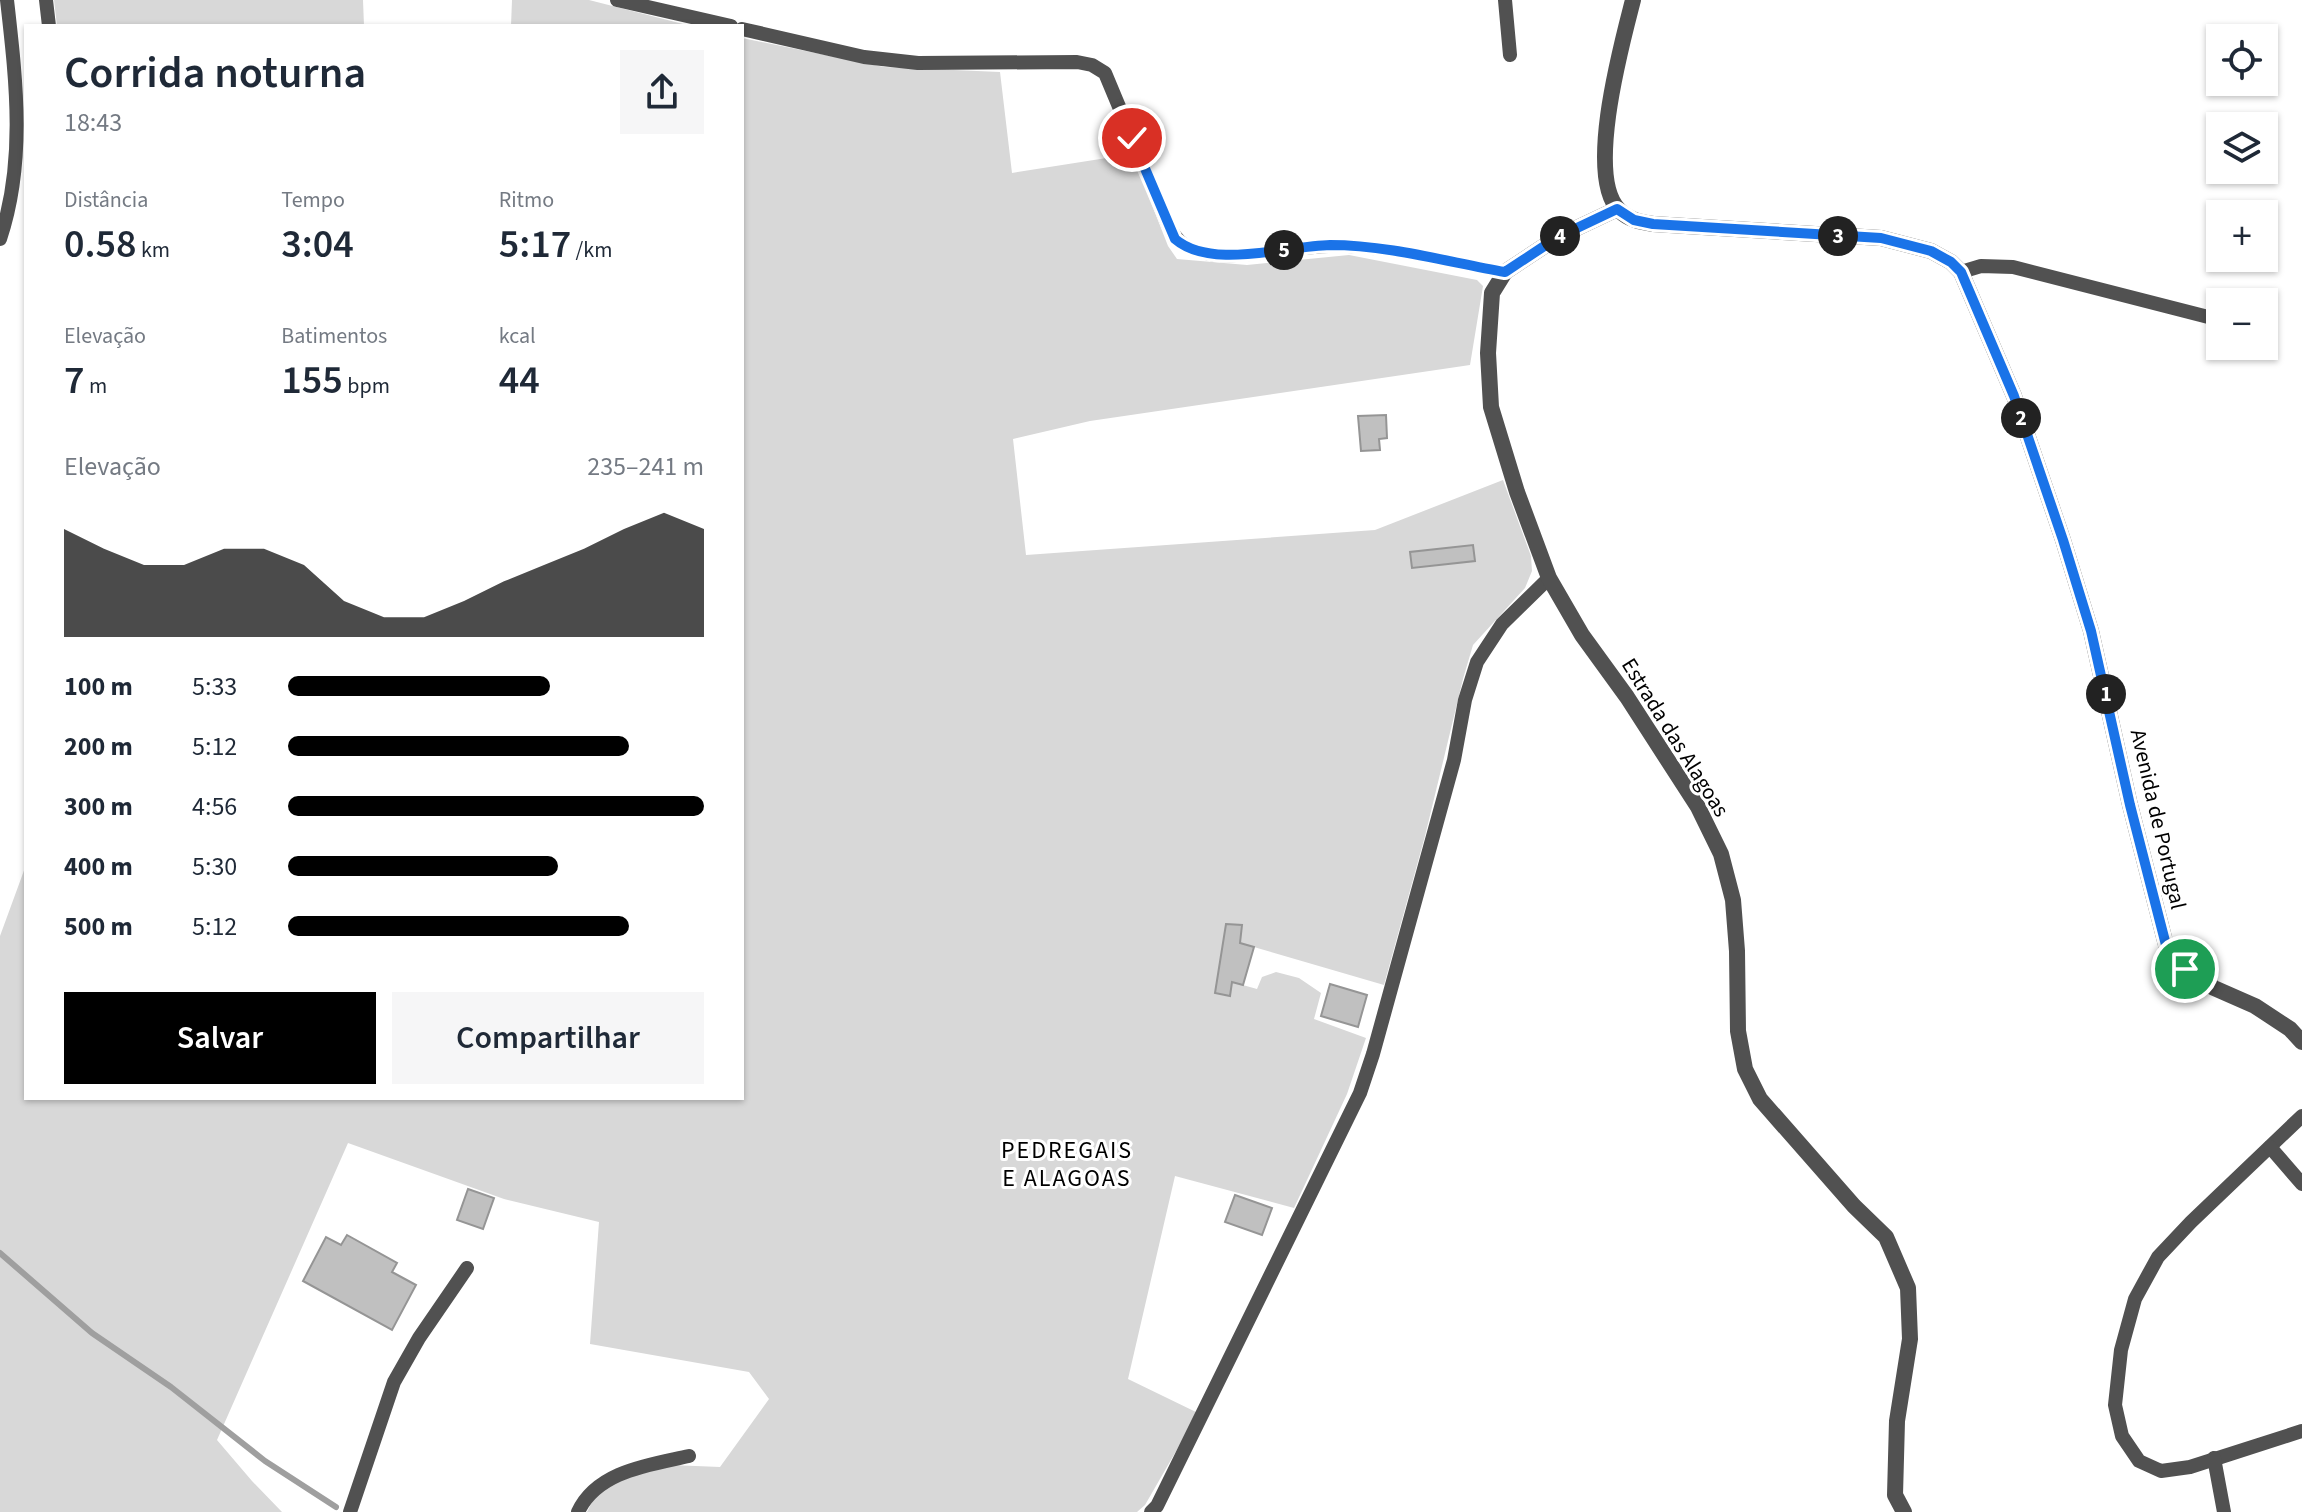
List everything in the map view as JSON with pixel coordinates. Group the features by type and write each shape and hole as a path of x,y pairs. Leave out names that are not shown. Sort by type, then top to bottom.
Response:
{"street":[{"path":"0,239 12,190 18,121 7,0"},
{"path":"46,0 49,24"},
{"path":"617,0 722,24"},
{"path":"1505,0 1510,55"},
{"path":"1633,0 1608,108 1605,137 1609,192 1617,209 1634,220 1653,224 1881,238 1931,251 1951,262 1961,272 1981,266 2013,267 2206,316"},
{"path":"744,29 864,57 918,63 993,65 1077,62 1092,65 1105,73 1175,239 1184,246 1213,254 1329,245 1377,249 1505,272 1558,237 1617,209"},
{"name":"Estrada das Alagoas","path":"1505,272 1492,293 1488,353 1491,407 1517,492 1549,578 1582,635 1627,697 1698,807 1721,854 1733,900 1738,1031 1745,1069 1760,1099 1854,1206 1886,1237 1908,1288 1910,1339 1897,1421 1895,1495 1904,1512"},
{"name":"Avenida de Portugal","path":"1961,272 2014,396 2091,631 2130,805 2166,945 2185,969 2214,988 2255,1006 2290,1029 2302,1042"},
{"path":"1151,1512 1157,1506 1360,1093 1454,760 1465,700 1477,662 1502,624 1549,578"},
{"path":"2302,1116 2158,1257 2135,1299 2121,1350 2115,1405 2122,1436 2139,1461 2161,1471 2190,1467 2302,1431"},
{"path":"2270,1147 2302,1184"},
{"path":"350,1512 394,1382 419,1338 467,1268"},
{"path":"578,1512 585,1498 609,1479 642,1467 689,1456"},
{"path":"2214,1458 2224,1512"}],"shaded area":[{"path":"54,0 363,0 364,24 57,24"},
{"path":"512,0 589,0 683,24 511,24"},
{"path":"744,38 884,67 1000,72 1012,173 1132,154 1168,246 1177,259 1247,265 1349,255 1477,280 1483,286 1470,365 1090,421 1013,439 1026,555 1375,530 1503,480 1531,556 1532,571 1525,588 1473,645 1384,985 1240,943 1242,925 1226,924 1216,993 1230,996 1232,982 1257,989 1262,977 1276,972 1299,978 1321,993 1314,1019 1366,1038 1347,1094 1294,1208 1175,1176 1128,1379 1198,1413 1145,1505 1137,1512 587,1512 595,1496 617,1478 671,1465 720,1467 769,1399 749,1372 590,1344 599,1222 504,1199 348,1143 217,1440 282,1512 0,1512 0,936 24,870 24,1100 744,1100"}],"building":[{"path":"1386,415 1387,438 1379,439 1380,450 1361,451 1358,416"},
{"path":"1473,545 1475,561 1412,568 1410,552"},
{"path":"1226,924 1242,925 1240,943 1254,947 1243,985 1232,982 1230,996 1215,993"},
{"path":"1330,984 1367,995 1358,1027 1321,1016"},
{"path":"468,1189 494,1198 483,1229 457,1220"},
{"path":"1235,1195 1272,1208 1262,1235 1225,1222"},
{"path":"347,1235 397,1263 392,1272 416,1285 392,1330 303,1281 326,1237 341,1245"}],"waterway":[{"path":"0,1253 92,1333 171,1387 265,1461 336,1507"}],"district":[{"name":"PEDREGAIS E ALAGOAS","path":"1067,1164"}],"route":[{"path":"1132,138 1175,239 1184,246 1213,254 1329,245 1377,249 1505,272 1558,237 1617,209 1634,220 1653,224 1881,238 1931,251 1951,262 1968,285 2014,396 2063,540 2091,631 2130,805 2166,945 2185,969"}]}
